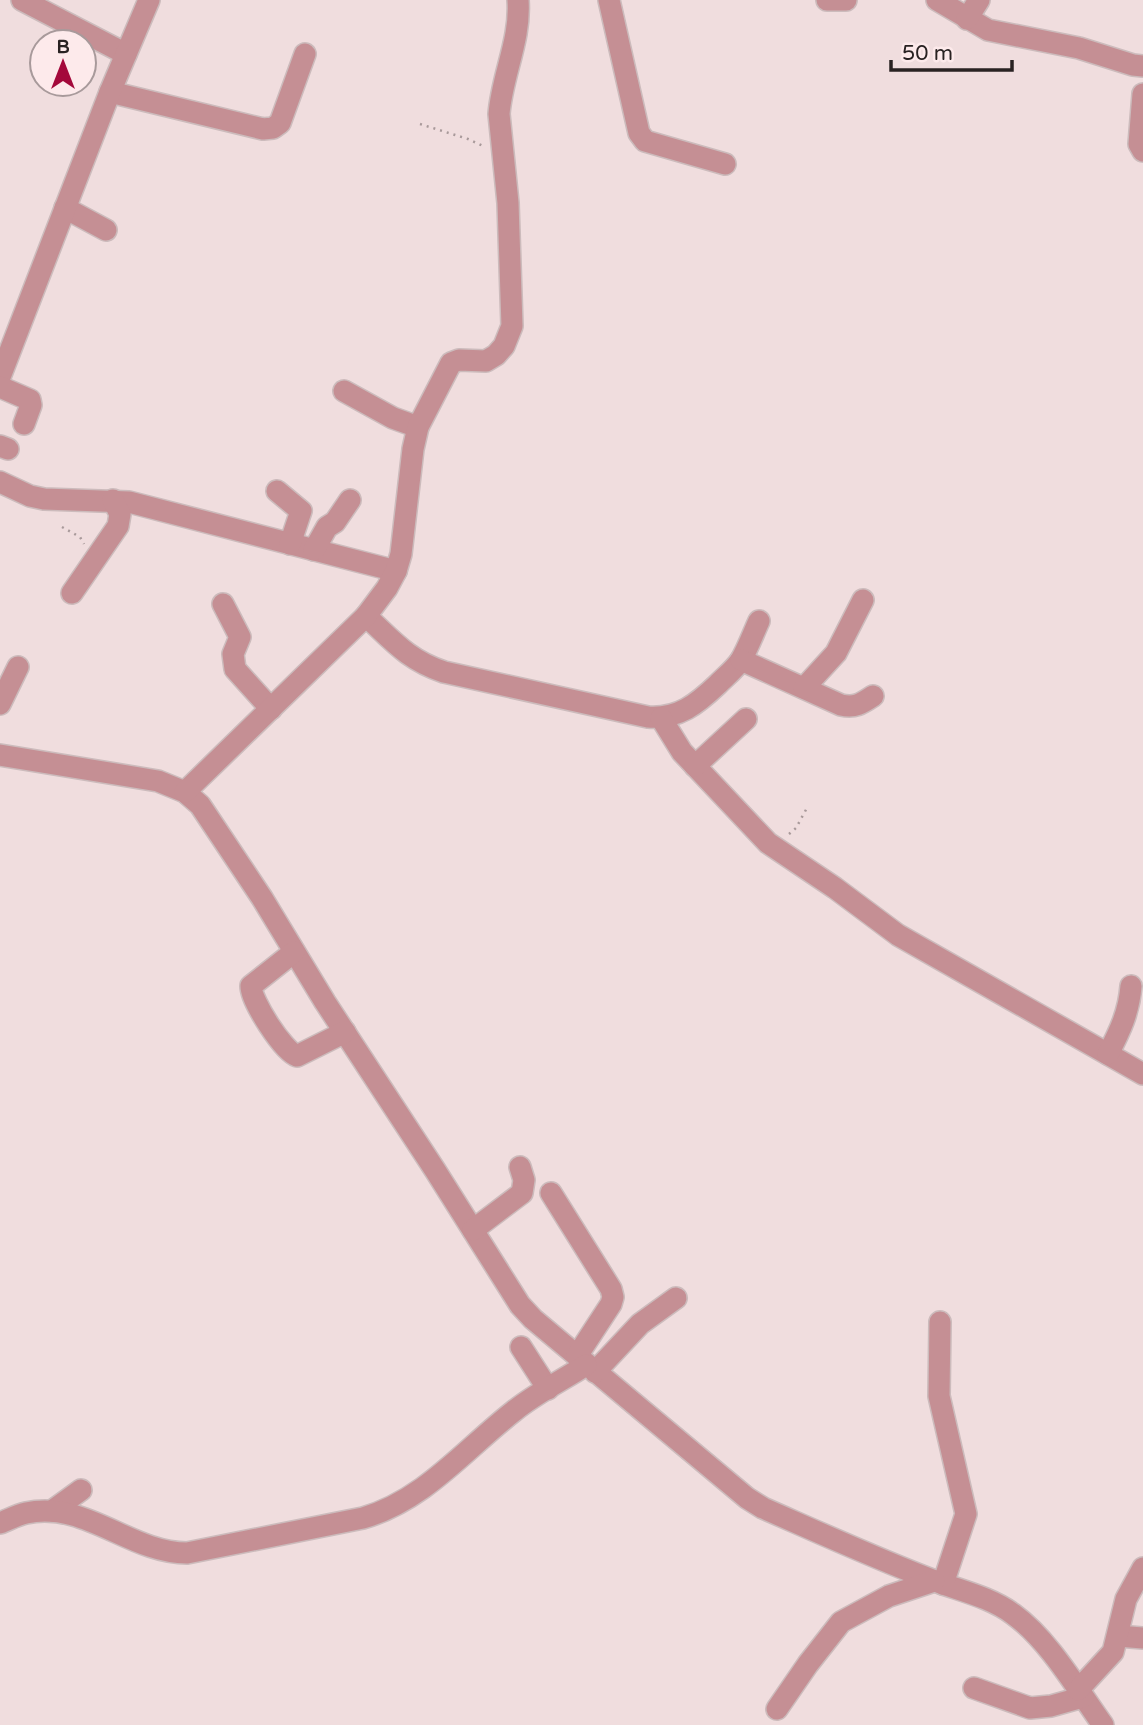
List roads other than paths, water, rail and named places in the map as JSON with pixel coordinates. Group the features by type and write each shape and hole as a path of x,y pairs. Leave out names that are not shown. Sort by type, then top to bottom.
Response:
{"street":[{"path":"22,0 126,54"},
{"path":"0,377 110,92 149,0"},
{"path":"185,792 366,616 387,588 401,554 412,449 418,426 451,363 459,360 486,361 504,346 512,326 508,203 499,114 500,100 517,36 518,0"},
{"path":"609,0 639,133 645,141 725,164"},
{"path":"827,0 846,0"},
{"path":"937,0 967,19 997,33 1079,48 1143,66"},
{"path":"967,19 979,0"},
{"path":"110,92 263,130 273,128 280,122 305,54"},
{"path":"1143,94 1139,144 1143,151"},
{"path":"65,208 106,230"},
{"path":"0,387 30,400 31,405 24,424"},
{"path":"344,391 393,418 418,426"},
{"path":"0,482 30,496 44,499 129,502 396,571"},
{"path":"277,491 301,511 290,544"},
{"path":"72,593 118,526 120,514 113,500"},
{"path":"314,550 327,527 335,522 350,500"},
{"path":"804,688 836,653 863,600"},
{"path":"223,604 240,637 233,654 235,669 271,709"},
{"path":"366,616 408,656 425,666 661,718 673,716 699,702 741,660 759,621"},
{"path":"741,660 841,705 860,705 873,696"},
{"path":"0,704 18,667"},
{"path":"661,718 674,742 772,847 835,888 898,935 1143,1074"},
{"path":"695,766 746,719"},
{"path":"0,755 158,781 185,792 200,805 520,1305 533,1319 747,1498 763,1508 938,1583 994,1602 1013,1613 1030,1628 1103,1725"},
{"path":"294,952 251,986 251,994 261,1010 290,1053 297,1056 345,1032"},
{"path":"1108,1054 1123,1025 1131,986"},
{"path":"473,1230 522,1193 524,1180 520,1167"},
{"path":"551,1193 611,1289 613,1297 586,1364"},
{"path":"0,1523 26,1513 52,1511 82,1517 151,1549 187,1553 384,1512 404,1502 463,1458 516,1409 586,1364 676,1298"},
{"path":"938,1583 966,1514 939,1396 940,1322"},
{"path":"521,1347 548,1389"},
{"path":"52,1511 81,1490"},
{"path":"974,1688 1030,1708 1051,1706 1081,1694 1113,1652 1126,1599 1143,1568"},
{"path":"778,1709 841,1622 889,1596 938,1583"},
{"path":"1118,1636 1143,1639"}]}
